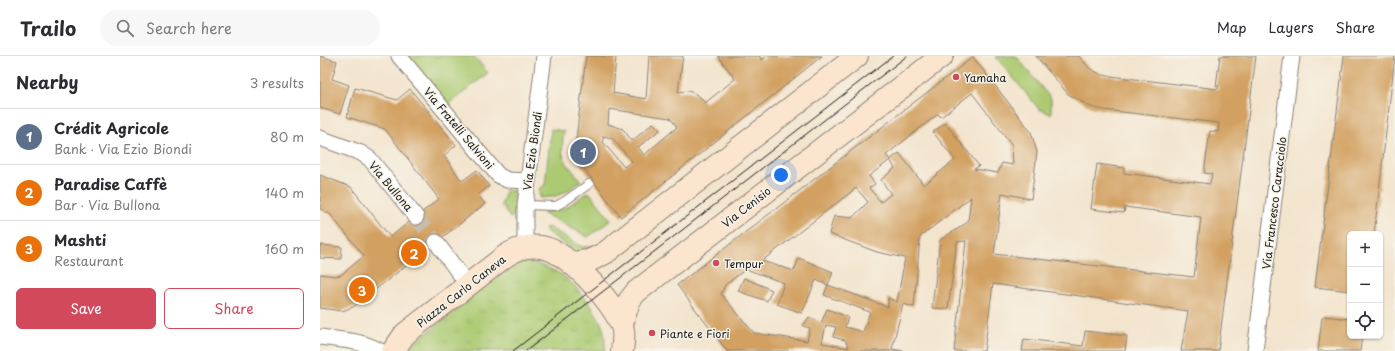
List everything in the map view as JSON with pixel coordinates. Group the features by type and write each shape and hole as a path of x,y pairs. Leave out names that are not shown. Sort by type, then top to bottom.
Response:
{"main road":[{"path":"572,263 589,260 605,252 857,56"},
{"name":"Via Cenisio","path":"622,324 629,302 636,292 942,56"},
{"name":"Piazza Carlo Caneva","path":"392,351 405,334 513,250 525,247 542,247 557,253 572,263 596,287 622,324"},
{"path":"622,324 622,351"}],"street":[{"name":"Via Fratelli Salvioni","path":"399,56 498,175 507,180 528,181"},
{"name":"Via Ezio Biondi","path":"525,247 525,205 544,56"},
{"name":"Via Francesco Caracciolo","path":"1255,351 1292,56"},
{"name":"Via Bullona","path":"320,138 361,153 370,160 416,216"},
{"path":"436,242 468,285"},
{"path":"320,337 371,345 380,351"}],"lane":[{"path":"525,205 556,206 589,184"}],"green space":[{"path":"406,56 474,56 488,73 446,106"},
{"path":"995,56 1016,56 1051,99 1051,114 1039,109"},
{"path":"551,129 564,131 562,148 564,159 581,181 562,194 553,197 540,198 539,189 545,185"},
{"path":"506,190 514,191 517,194 514,216 510,218 504,209 505,208 501,206"},
{"path":"589,192 611,220 588,237 543,213 565,208"},
{"path":"548,227 582,247 595,246 583,253 576,251 548,233 545,228"},
{"path":"528,262 545,267 560,274 573,284 580,292 593,308 602,325 605,351 409,351 414,343 512,265"}],"building":[{"path":"320,56 337,61 332,79 349,85 340,114 320,108"},
{"path":"586,56 616,56 613,93 646,99 649,56 683,56 678,92 689,91 699,96 705,103 735,79 718,56 759,56 762,60 767,56 822,56 621,217 574,156","holes":["609,109 670,118 677,127 644,155 638,147 660,130 653,123 632,141 623,129 608,124","603,136 612,138 632,161 624,167 603,142"]},
{"path":"1036,56 1079,56 1089,68 1102,75 1218,89 1219,86 1216,86 1220,56 1256,56 1218,351 1181,351 1188,311 993,284 984,351 954,351 966,241 957,242 948,309 932,308 940,240 968,222 971,197 920,237 914,307 903,304 892,349 903,351 727,351 677,285 973,57 1031,132 1037,152 1031,199 1002,193 994,254 1194,277 1201,217 1125,207 1124,213 1091,209 1097,164 1124,168 1124,173 1210,184 1212,174 1204,173 1210,131 1218,132 1219,123 1104,110 1091,107 1068,94","holes":["972,93 1012,145 1013,165 1002,163 998,173 974,169 979,166 945,123 933,132 955,160 924,185 899,153 890,160 886,155 938,114 941,117","890,160 895,168 881,180 891,194 881,202 869,188 875,184 869,176","856,188 868,202 852,218 834,216 829,234 877,252 905,258 897,302 888,298 888,307 828,285 833,272 799,258 794,271 762,261","746,269 784,283 777,304 802,313 816,280 828,285 824,295 870,312 863,332 845,327 848,317 827,309 821,323 809,317 803,326 810,328 807,341 754,333 721,294 725,285","826,325 836,327 833,337 845,340 849,348 822,343"]},
{"path":"1344,56 1395,56 1374,231 1347,231 1347,291 1315,287"},
{"path":"355,88 397,100 410,89 456,145 444,156 462,181 477,170 489,186 478,195 485,204 353,307 342,311 320,308 320,274 335,276 341,275 364,256 330,214 320,209 320,175 351,187 390,237 439,199 385,129 347,117"},
{"path":"320,245 342,247 341,259 320,258"},
{"path":"744,278 772,290 767,301 738,291"},
{"path":"1324,316 1347,319 1347,339 1362,339 1360,351 1318,351 1322,318"},
{"path":"1085,331 1127,336 1125,351 1022,351 1024,339 1083,346"}],"tunnel":[{"path":"416,217 436,242"}],"tram line":[{"path":"513,351 893,56"},
{"path":"526,351 907,56"}],"place":[{"name":"Yamaha","path":"956,77"},
{"name":"Crédit Agricole","path":"583,152"},
{"name":"Paradise Caffè","path":"414,253"},
{"name":"Tempur","path":"716,263"},
{"name":"Mashti","path":"362,290"},
{"name":"Piante e Fiori","path":"652,333"}]}
